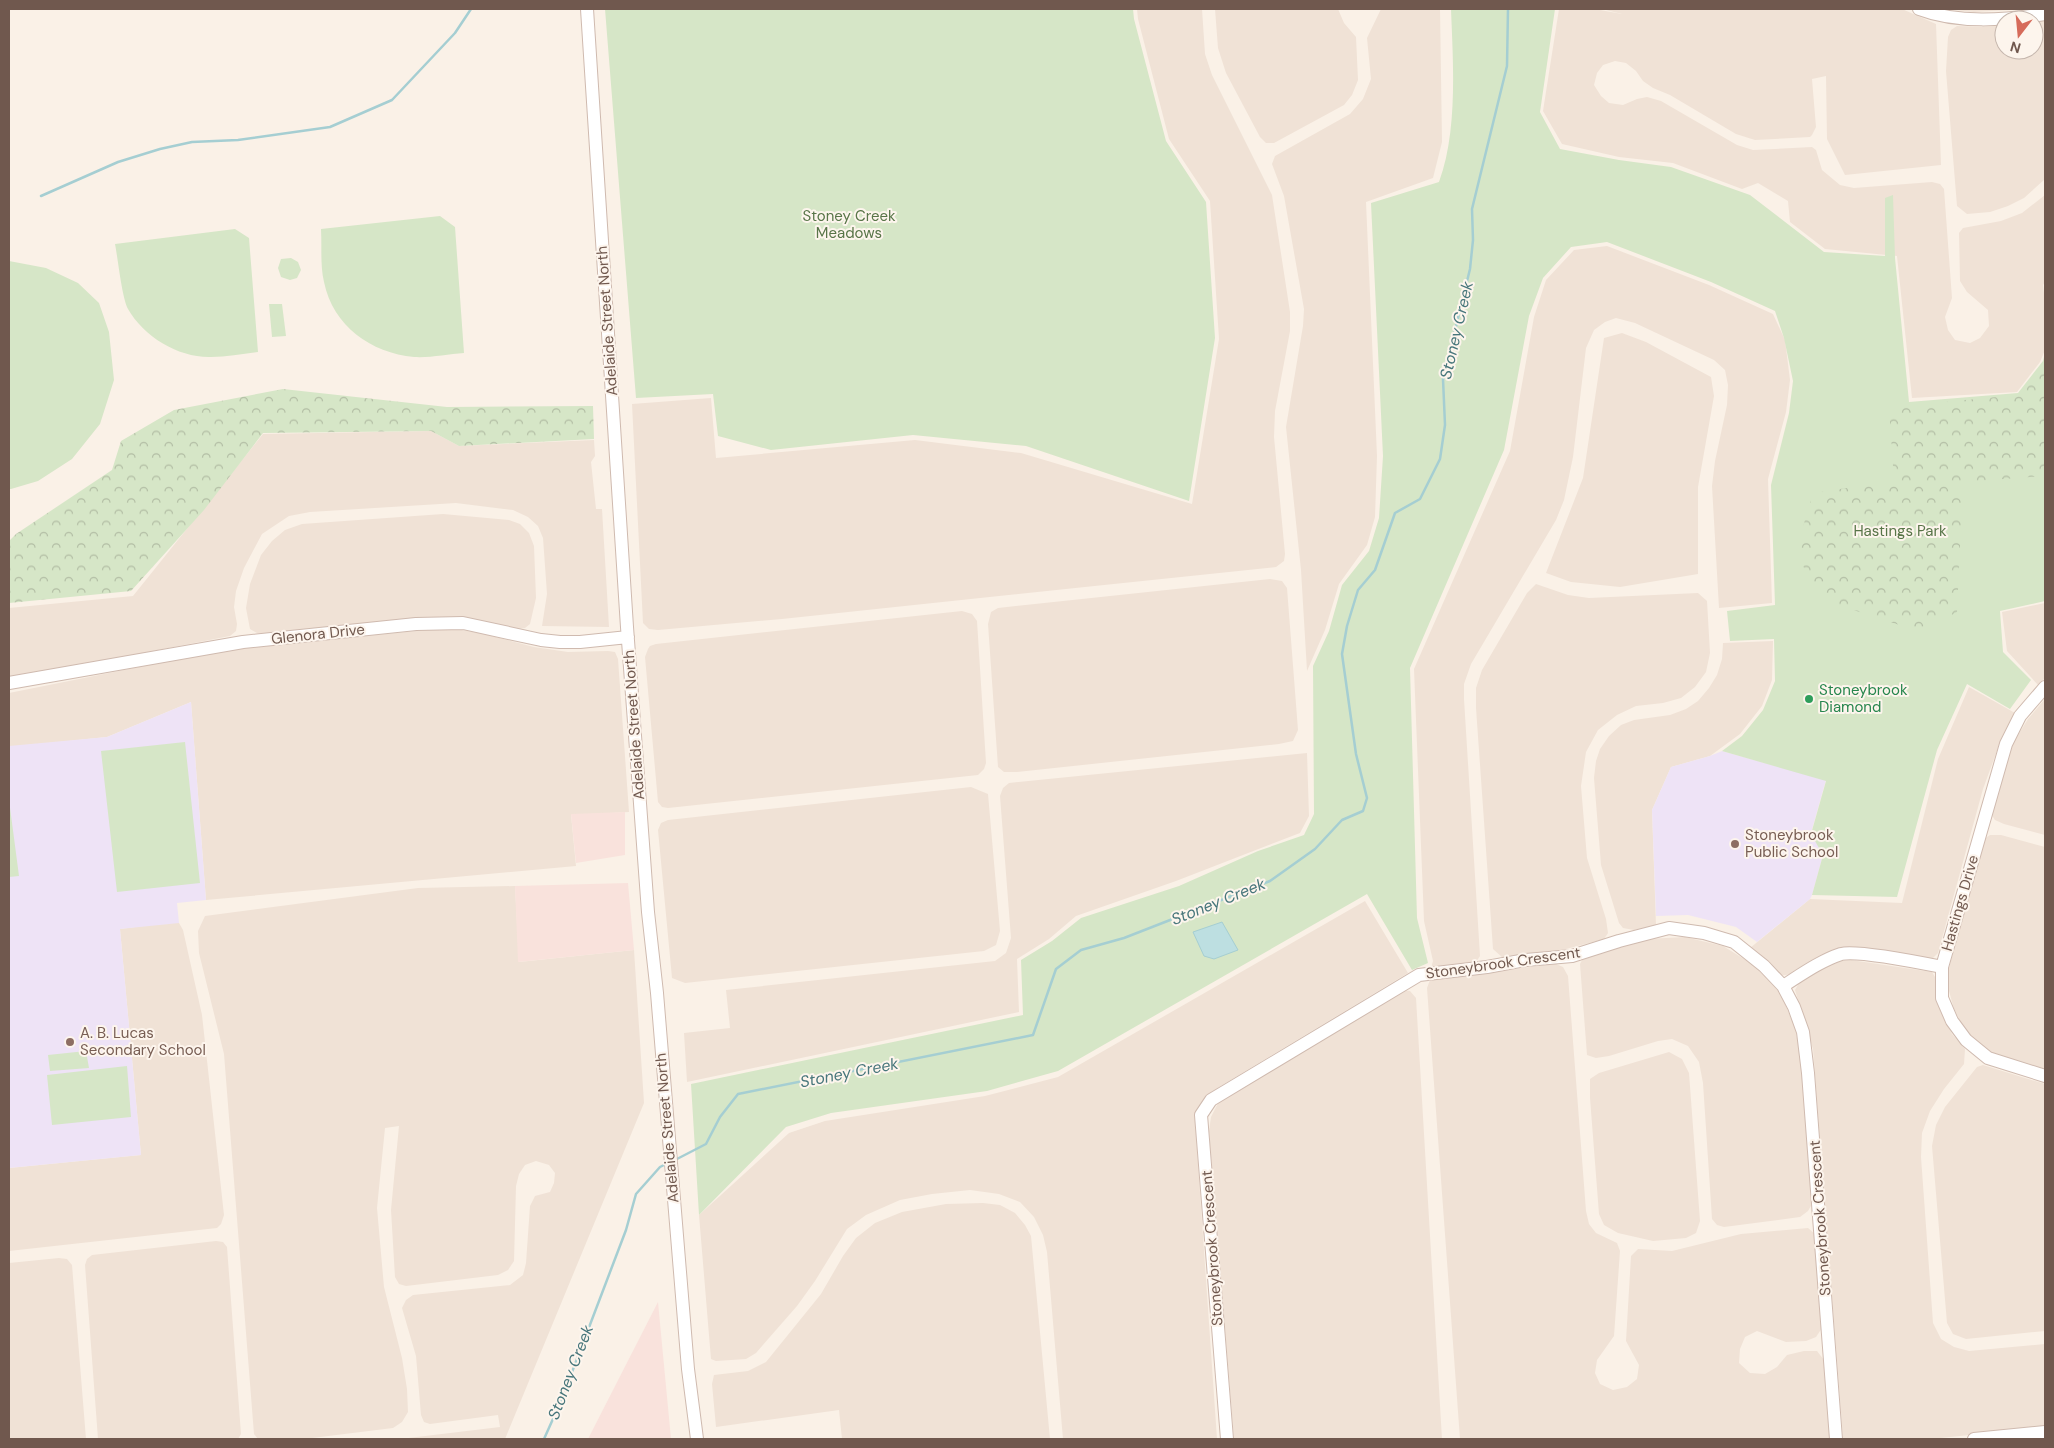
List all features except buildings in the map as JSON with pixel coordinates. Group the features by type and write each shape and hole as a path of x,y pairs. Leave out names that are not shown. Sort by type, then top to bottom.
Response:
{"street":[{"name":"Adelaide Street North","path":"587,9 648,912 657,993 674,1213 697,1439"},
{"path":"1919,9 1952,16 1985,19 2045,14"},
{"name":"Glenora Drive","path":"9,683 243,642 416,624 463,623 560,642 628,637"},
{"name":"Hastings Drive","path":"2045,687 2020,716 2006,744 1942,967 1942,998 1952,1021 1966,1040 1988,1058 2045,1076"},
{"name":"Stoneybrook Crescent","path":"1227,1439 1201,1115 1211,1100 1418,975 1487,967 1526,960 1572,956 1669,928 1704,932 1734,942 1764,966 1783,986 1794,1007 1803,1032 1808,1073 1836,1439"},
{"path":"1783,986 1821,962 1844,954 1873,956 1942,967"},
{"path":"1974,1439 2045,1432"}],"shaded area":[{"path":"1137,9 1202,9 1205,54 1212,75 1272,195 1290,312 1290,331 1275,411 1274,437 1285,554 1284,561 1276,567 782,619 658,630 649,629 643,623 632,404 711,398 716,458 915,440 1021,453 1192,504 1219,339 1210,201 1169,139"},
{"path":"1215,9 1338,9 1344,23 1356,37 1358,80 1352,95 1344,105 1274,143 1266,143 1260,137 1226,73 1218,48"},
{"path":"1381,9 1440,9 1442,142 1433,178 1366,202 1377,456 1375,517 1367,545 1339,584 1325,630 1307,671 1301,570 1286,427 1303,326 1304,309 1284,196 1272,164 1275,156 1350,114 1363,99 1371,79 1367,38"},
{"path":"1559,9 1595,9 1622,14 1602,9 1902,9 1936,24 1941,165 1845,175 1827,139 1826,76 1812,79 1816,127 1810,137 1755,140 1736,134 1670,95 1653,88 1643,81 1636,71 1626,63 1615,61 1603,65 1597,73 1594,85 1601,96 1609,103 1623,105 1647,97 1661,101 1737,145 1753,150 1812,147 1816,150 1822,170 1840,185 1854,188 1932,182 1940,184 1944,189 1952,298 1945,317 1948,330 1955,340 1970,343 1980,338 1989,326 1988,310 1967,292 1960,281 1959,233 1963,228 2001,221 2022,213 2045,195 2045,282 2043,285 2045,301 2045,350 2040,362 2017,392 1912,398 1897,256 1825,249 1790,222 1788,201 1758,183 1742,189 1673,163 1619,157 1562,144 1543,111"},
{"path":"1944,9 2027,9 1994,10 1974,12"},
{"path":"2044,20 2045,179 2024,198 2008,206 1990,212 1967,214 1957,206 1946,71 1948,37 1951,30 1957,26 1994,26 1994,60 2044,60"},
{"path":"1607,246 1709,285 1773,314 1785,340 1790,380 1786,412 1768,479 1772,603 1719,608 1712,486 1715,461 1727,405 1728,385 1725,370 1714,360 1635,323 1616,318 1605,322 1594,330 1586,348 1573,457 1564,500 1556,520 1471,664 1464,684 1480,956 1476,962 1431,968 1433,961 1424,921 1414,669 1510,451 1534,317 1546,280 1574,250"},
{"path":"1622,333 1646,342 1711,377 1714,396 1698,487 1698,574 1620,587 1571,582 1546,573 1583,478 1604,338"},
{"path":"431,431 459,446 594,440 595,456 591,462 596,509 602,509 609,627 542,626 547,594 543,538 538,526 528,517 513,510 456,503 310,512 289,516 262,534 244,568 236,591 234,607 237,624 236,631 230,636 9,679 9,608 133,596 263,434"},
{"path":"443,514 509,520 520,524 529,533 534,546 536,598 530,624 525,628 518,629 464,617 433,617 266,634 257,633 250,629 246,608 250,584 261,555 272,541 285,530 302,524"},
{"path":"1270,579 1282,581 1287,588 1298,730 1293,741 1017,772 1004,772 998,767 988,624 991,612 998,608"},
{"path":"1536,584 1568,595 1589,598 1698,593 1707,601 1710,653 1706,672 1695,687 1681,698 1663,703 1636,706 1617,715 1598,730 1586,752 1581,786 1587,858 1606,919 1608,933 1604,939 1551,953 1503,958 1493,949 1476,688 1482,670 1527,593"},
{"path":"2045,603 2045,678 2038,685 2007,651 2002,612"},
{"path":"962,611 972,614 977,621 986,763 984,769 978,775 668,808 662,807 658,802 645,657 650,646"},
{"path":"435,629 456,629 534,647 568,652 615,652 618,659 629,812 571,815 576,866 206,900 191,702 107,737 9,747 9,693 219,651"},
{"path":"1773,641 1772,680 1762,706 1740,734 1710,756 1671,767 1652,810 1656,926 1634,930 1623,928 1619,923 1601,865 1594,778 1600,749 1609,736 1621,725 1634,720 1670,715 1686,709 1698,701 1717,675 1722,659 1723,643"},
{"path":"1969,687 2015,713 2002,737 1983,789 1938,953 1933,958 1928,959 1836,950 1820,955 1791,974 1780,976 1750,948 1810,899 1902,903 1938,759"},
{"path":"2045,699 2045,835 2004,824 1995,820 1991,814 2010,748 2028,719"},
{"name":"A. B. Lucas Secondary School","path":"191,702 206,900 177,903 179,923 120,929 141,1155 9,1168 9,746 107,737"},
{"name":"Stoneybrook Public School","path":"1722,751 1826,780 1811,833 1823,855 1812,895 1810,899 1757,942 1736,927 1688,915 1656,916 1652,810 1671,767"},
{"path":"1307,753 1309,816 1300,833 1176,881 1076,916 1049,939 1017,959 1019,1012 687,1082 684,1033 730,1028 726,990 995,961 1006,953 1011,938 1000,796 1003,788 1009,783"},
{"path":"971,787 988,794 1000,931 996,945 984,951 685,983 672,978 658,830 661,823 668,820"},
{"path":"625,812 625,855 576,863 571,814"},
{"path":"1990,835 2001,835 2045,847 2045,1071 1997,1056 1980,1045 1964,1028 1954,1009 1949,991 1949,968 1984,839"},
{"path":"628,883 634,950 518,962 515,886"},
{"path":"515,886 519,962 634,950 644,1103 505,1439 400,1439 500,1427 498,1415 430,1424 424,1422 421,1415 416,1356 402,1308 406,1300 413,1295 510,1285 523,1275 526,1263 530,1206 535,1196 550,1192 554,1183 555,1173 549,1165 536,1161 525,1165 519,1174 516,1186 514,1261 508,1270 498,1275 406,1286 399,1284 395,1277 391,1210 399,1126 385,1128 377,1208 384,1287 402,1358 407,1389 408,1412 402,1422 393,1428 304,1439 258,1439 254,1434 224,1054 199,953 198,931 205,916 418,888"},
{"path":"1365,901 1408,973 1219,1087 1204,1100 1195,1120 1217,1439 1063,1439 1047,1252 1043,1235 1034,1217 1020,1202 999,1194 970,1190 932,1194 900,1200 866,1215 847,1229 797,1306 756,1353 746,1359 716,1361 711,1359 699,1215 789,1133 825,1121 985,1096 1058,1077"},
{"path":"179,923 183,930 202,1015 224,1215 221,1224 217,1228 9,1251 9,1168 141,1155 120,929"},
{"path":"1685,937 1723,946 1757,967 1781,994 1795,1028 1801,1058 1812,1204 1808,1211 1800,1217 1724,1227 1717,1225 1712,1219 1703,1083 1699,1062 1688,1046 1672,1039 1658,1041 1609,1056 1596,1058 1587,1055 1580,964 1583,958 1646,939"},
{"path":"1851,960 1932,972 1935,977 1935,991 1941,1011 1952,1034 1965,1049 1964,1064 1944,1089 1930,1111 1922,1133 1921,1157 1933,1323 1941,1339 1954,1347 1969,1351 2045,1344 2045,1427 1931,1439 1843,1438 1813,1049 1795,990 1799,983 1833,962"},
{"path":"1556,964 1563,967 1568,976 1586,1211 1589,1224 1596,1233 1617,1243 1620,1251 1614,1336 1597,1360 1595,1373 1600,1384 1613,1390 1627,1387 1637,1379 1639,1365 1626,1341 1631,1256 1638,1249 1672,1251 1741,1234 1808,1228 1815,1234 1822,1328 1816,1337 1806,1341 1786,1342 1757,1331 1745,1337 1740,1349 1739,1363 1750,1373 1765,1374 1777,1367 1787,1355 1804,1351 1817,1351 1824,1360 1830,1438 1460,1439 1427,988 1430,980 1439,978"},
{"path":"1401,990 1410,991 1416,998 1442,1439 1234,1439 1209,1131 1211,1117 1218,1103"},
{"path":"1669,1052 1682,1059 1689,1073 1700,1221 1696,1233 1686,1238 1653,1241 1618,1233 1604,1225 1599,1214 1590,1079 1599,1073"},
{"path":"1983,1065 2045,1084 2045,1331 1966,1339 1953,1334 1947,1323 1932,1146 1936,1125 1945,1107 1977,1067"},
{"path":"983,1203 1000,1205 1015,1213 1031,1236 1050,1439 842,1439 839,1410 716,1427 712,1384 714,1375 748,1371 766,1362 821,1294 856,1238 875,1223 902,1212 946,1204"},
{"path":"216,1241 223,1242 227,1247 241,1434 238,1439 98,1439 85,1265 87,1259 92,1255"},
{"path":"59,1258 67,1259 72,1265 86,1439 9,1439 9,1263"},
{"path":"658,1302 671,1439 588,1439"}],"green space":[{"name":"Stoney Creek Meadows","path":"605,9 1133,9 1166,141 1206,202 1215,338 1189,501 1026,446 913,435 771,450 718,436 713,394 636,398"},
{"name":"Hastings Park","path":"1451,9 1555,9 1540,112 1560,149 1671,167 1750,195 1824,252 1885,256 1885,198 1893,195 1895,258 1909,402 2018,393 2043,361 2045,353 2045,601 2000,611 2003,652 2031,680 2010,709 1967,684 1937,750 1897,897 1812,895 1823,855 1811,834 1826,781 1722,751 1742,736 1763,710 1775,681 1774,639 1730,641 1727,611 1775,605 1771,485 1789,413 1793,381 1784,338 1775,311 1711,282 1607,242 1571,247 1543,278 1529,316 1504,450 1410,668 1417,918 1428,963 1412,970 1367,894 1058,1071 987,1091 831,1113 786,1127 699,1215 691,1084 1023,1015 1021,960 1052,941 1081,918 1179,886 1258,851 1304,835 1314,814 1313,666 1329,631 1342,585 1369,551 1379,518 1383,456 1371,203 1439,182 1445,162 1452,119"},
{"path":"440,216 455,227 464,353 414,357 383,350 356,334 336,312 324,282 321,229"},
{"path":"235,229 249,238 258,352 223,357 199,356 175,350 153,337 128,309 122,288 115,244"},
{"path":"291,258 298,262 301,270 297,278 290,280 281,277 278,268 281,259"},
{"path":"9,261 46,268 78,283 99,303 109,332 114,380 100,424 72,459 38,481 11,489 9,489"},
{"path":"269,304 282,304 286,336 272,337"},
{"path":"2043,363 2045,363 2045,476 1963,482 1957,612 1921,632 1841,606 1812,592 1797,547 1813,493 1894,481 1889,407 2019,395"},
{"path":"283,389 447,407 593,406 594,439 459,446 431,431 263,433 204,510 131,591 9,603 9,541 16,534 112,470 121,441 174,410"},
{"path":"185,742 200,883 117,892 101,751"},
{"path":"9,800 19,876 9,877"},
{"path":"86,1051 89,1068 50,1071 48,1055"},
{"path":"127,1066 131,1117 52,1125 47,1075"}],"water":[{"path":"1222,922 1238,950 1214,959 1204,956 1193,932"}],"waterway":[{"path":"41,196 118,162 160,149 192,142 238,140 330,127 392,100 455,33 471,9"},
{"name":"Stoney Creek","path":"675,1160 706,1144 720,1117 738,1094 1033,1035 1056,969 1081,950 1124,938 1270,881 1315,849 1342,820 1363,811 1367,798 1356,754 1342,654 1347,626 1358,590 1375,570 1395,513 1420,499 1440,459 1445,425 1443,379 1470,269 1473,240 1472,209 1507,66 1508,9"},
{"name":"Stoney Creek","path":"544,1439 561,1401 626,1230 636,1194 660,1167 668,1163"}],"place":[{"name":"Stoneybrook Diamond","path":"1809,699"},
{"name":"Stoneybrook Public School","path":"1735,844"},
{"name":"A. B. Lucas Secondary School","path":"70,1042"}]}
